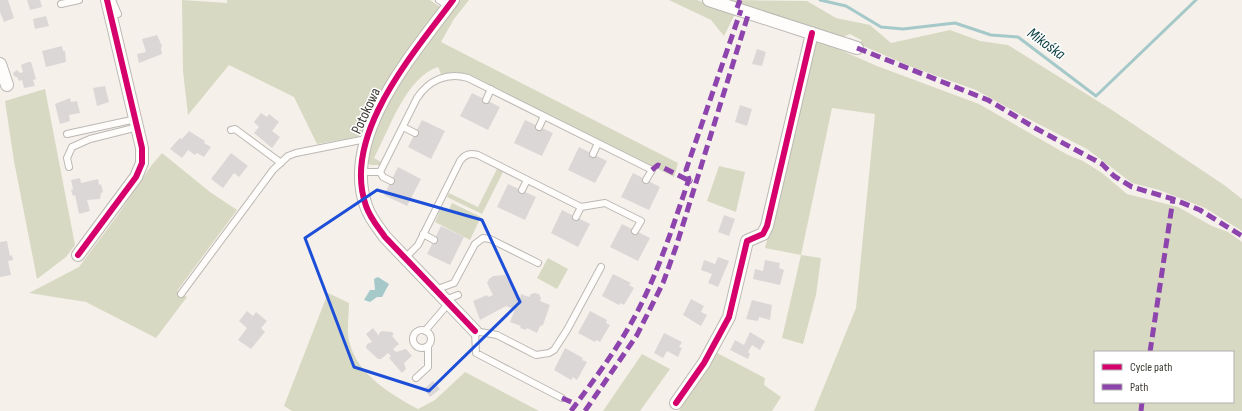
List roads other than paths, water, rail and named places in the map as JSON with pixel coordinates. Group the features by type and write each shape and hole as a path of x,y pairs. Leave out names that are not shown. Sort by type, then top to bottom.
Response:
{"street":[{"path":"78,255 136,177 142,163 142,148 137,123 120,60 107,0"},
{"path":"709,0 857,48"},
{"name":"Potokowa","path":"446,2 380,104 366,139 361,172 361,188 366,207 374,223 446,302 475,331"},
{"path":"676,403 704,363 728,317 747,241 763,234 767,226 812,33"},
{"path":"0,64 7,85"}],"lane":[{"path":"61,4 78,0"},
{"path":"112,0 118,14"},
{"path":"380,172 425,88 438,80 449,76 461,76 652,170 646,180"},
{"path":"486,100 491,90"},
{"path":"539,127 544,116"},
{"path":"67,134 137,123"},
{"path":"69,167 67,158 72,147 90,139 137,123"},
{"path":"403,127 415,133"},
{"path":"231,130 235,130 281,163"},
{"path":"181,294 274,170 288,156 296,153 366,139"},
{"path":"593,154 598,143"},
{"path":"405,258 418,245 460,161 465,155 470,154 478,155 581,207 607,204 640,221 635,231"},
{"path":"361,172 380,172"},
{"path":"380,172 383,177 391,181"},
{"path":"522,190 527,180"},
{"path":"576,218 581,207"},
{"path":"424,234 434,240"},
{"path":"435,290 454,283 475,244 483,238 490,239 538,263"},
{"path":"562,398 476,352 475,331 497,335 536,355 549,354 554,350 567,330 601,267"},
{"path":"425,331 446,302 458,294"},
{"path":"416,378 428,367 428,346 431,339 425,331 418,331 415,333 413,343 421,349 428,346"}],"water":[{"path":"378,277 389,284 382,297 377,297 370,302 364,300 370,290 375,290 374,279"}],"waterway":[{"name":"Mikośka","path":"820,0 846,6 881,27 903,29 955,23 991,35 1018,37 1096,96 1196,0"}]}
